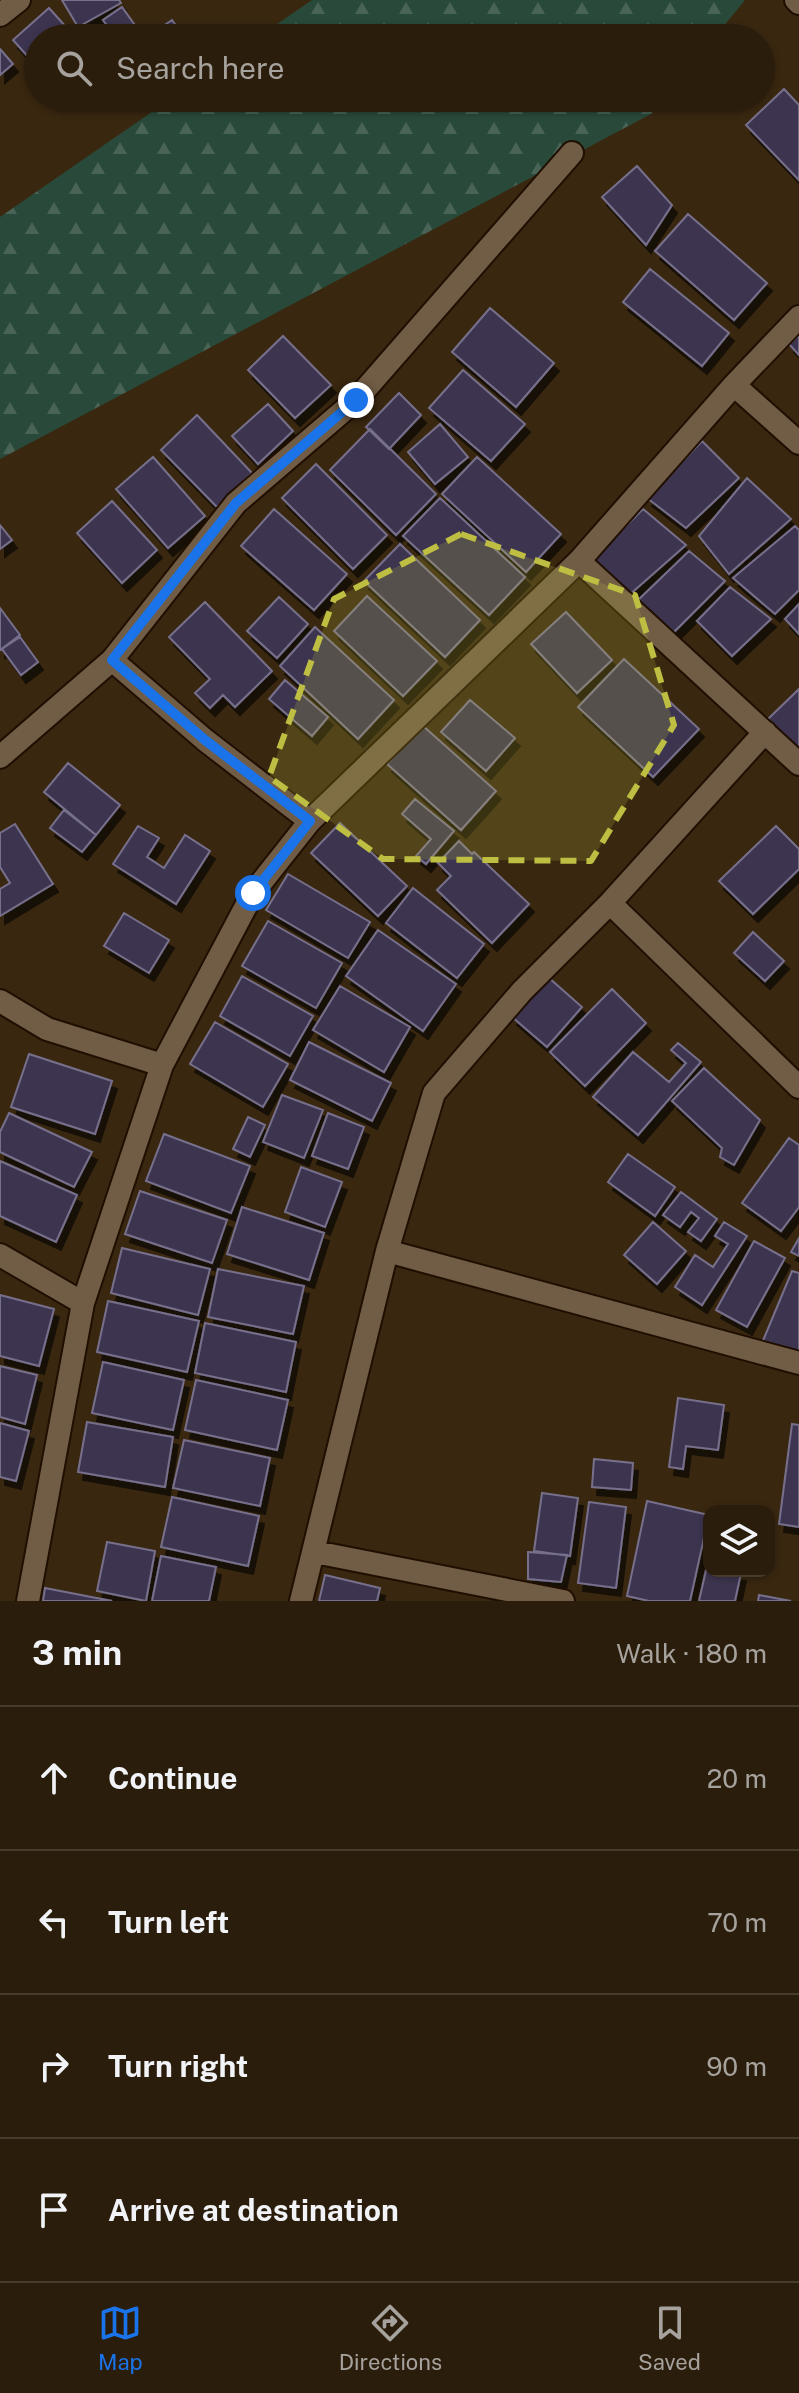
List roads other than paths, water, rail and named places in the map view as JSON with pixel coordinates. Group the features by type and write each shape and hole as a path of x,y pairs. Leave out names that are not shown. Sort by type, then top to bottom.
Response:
{"street":[{"path":"0,15 19,0"},
{"path":"0,757 112,660 236,503 356,400 572,153"},
{"path":"28,1601 83,1303 162,1065 253,893 310,821 579,561 734,385 799,317"},
{"path":"734,385 799,443"},
{"path":"579,561 799,764"},
{"path":"112,660 205,740 310,821"},
{"path":"301,1601 387,1251 434,1093 522,991 610,903 765,732"},
{"path":"610,903 799,1087"},
{"path":"0,1001 47,1029 162,1065"},
{"path":"387,1251 799,1363"},
{"path":"0,1255 83,1303"},
{"path":"315,1552 563,1601"}]}
